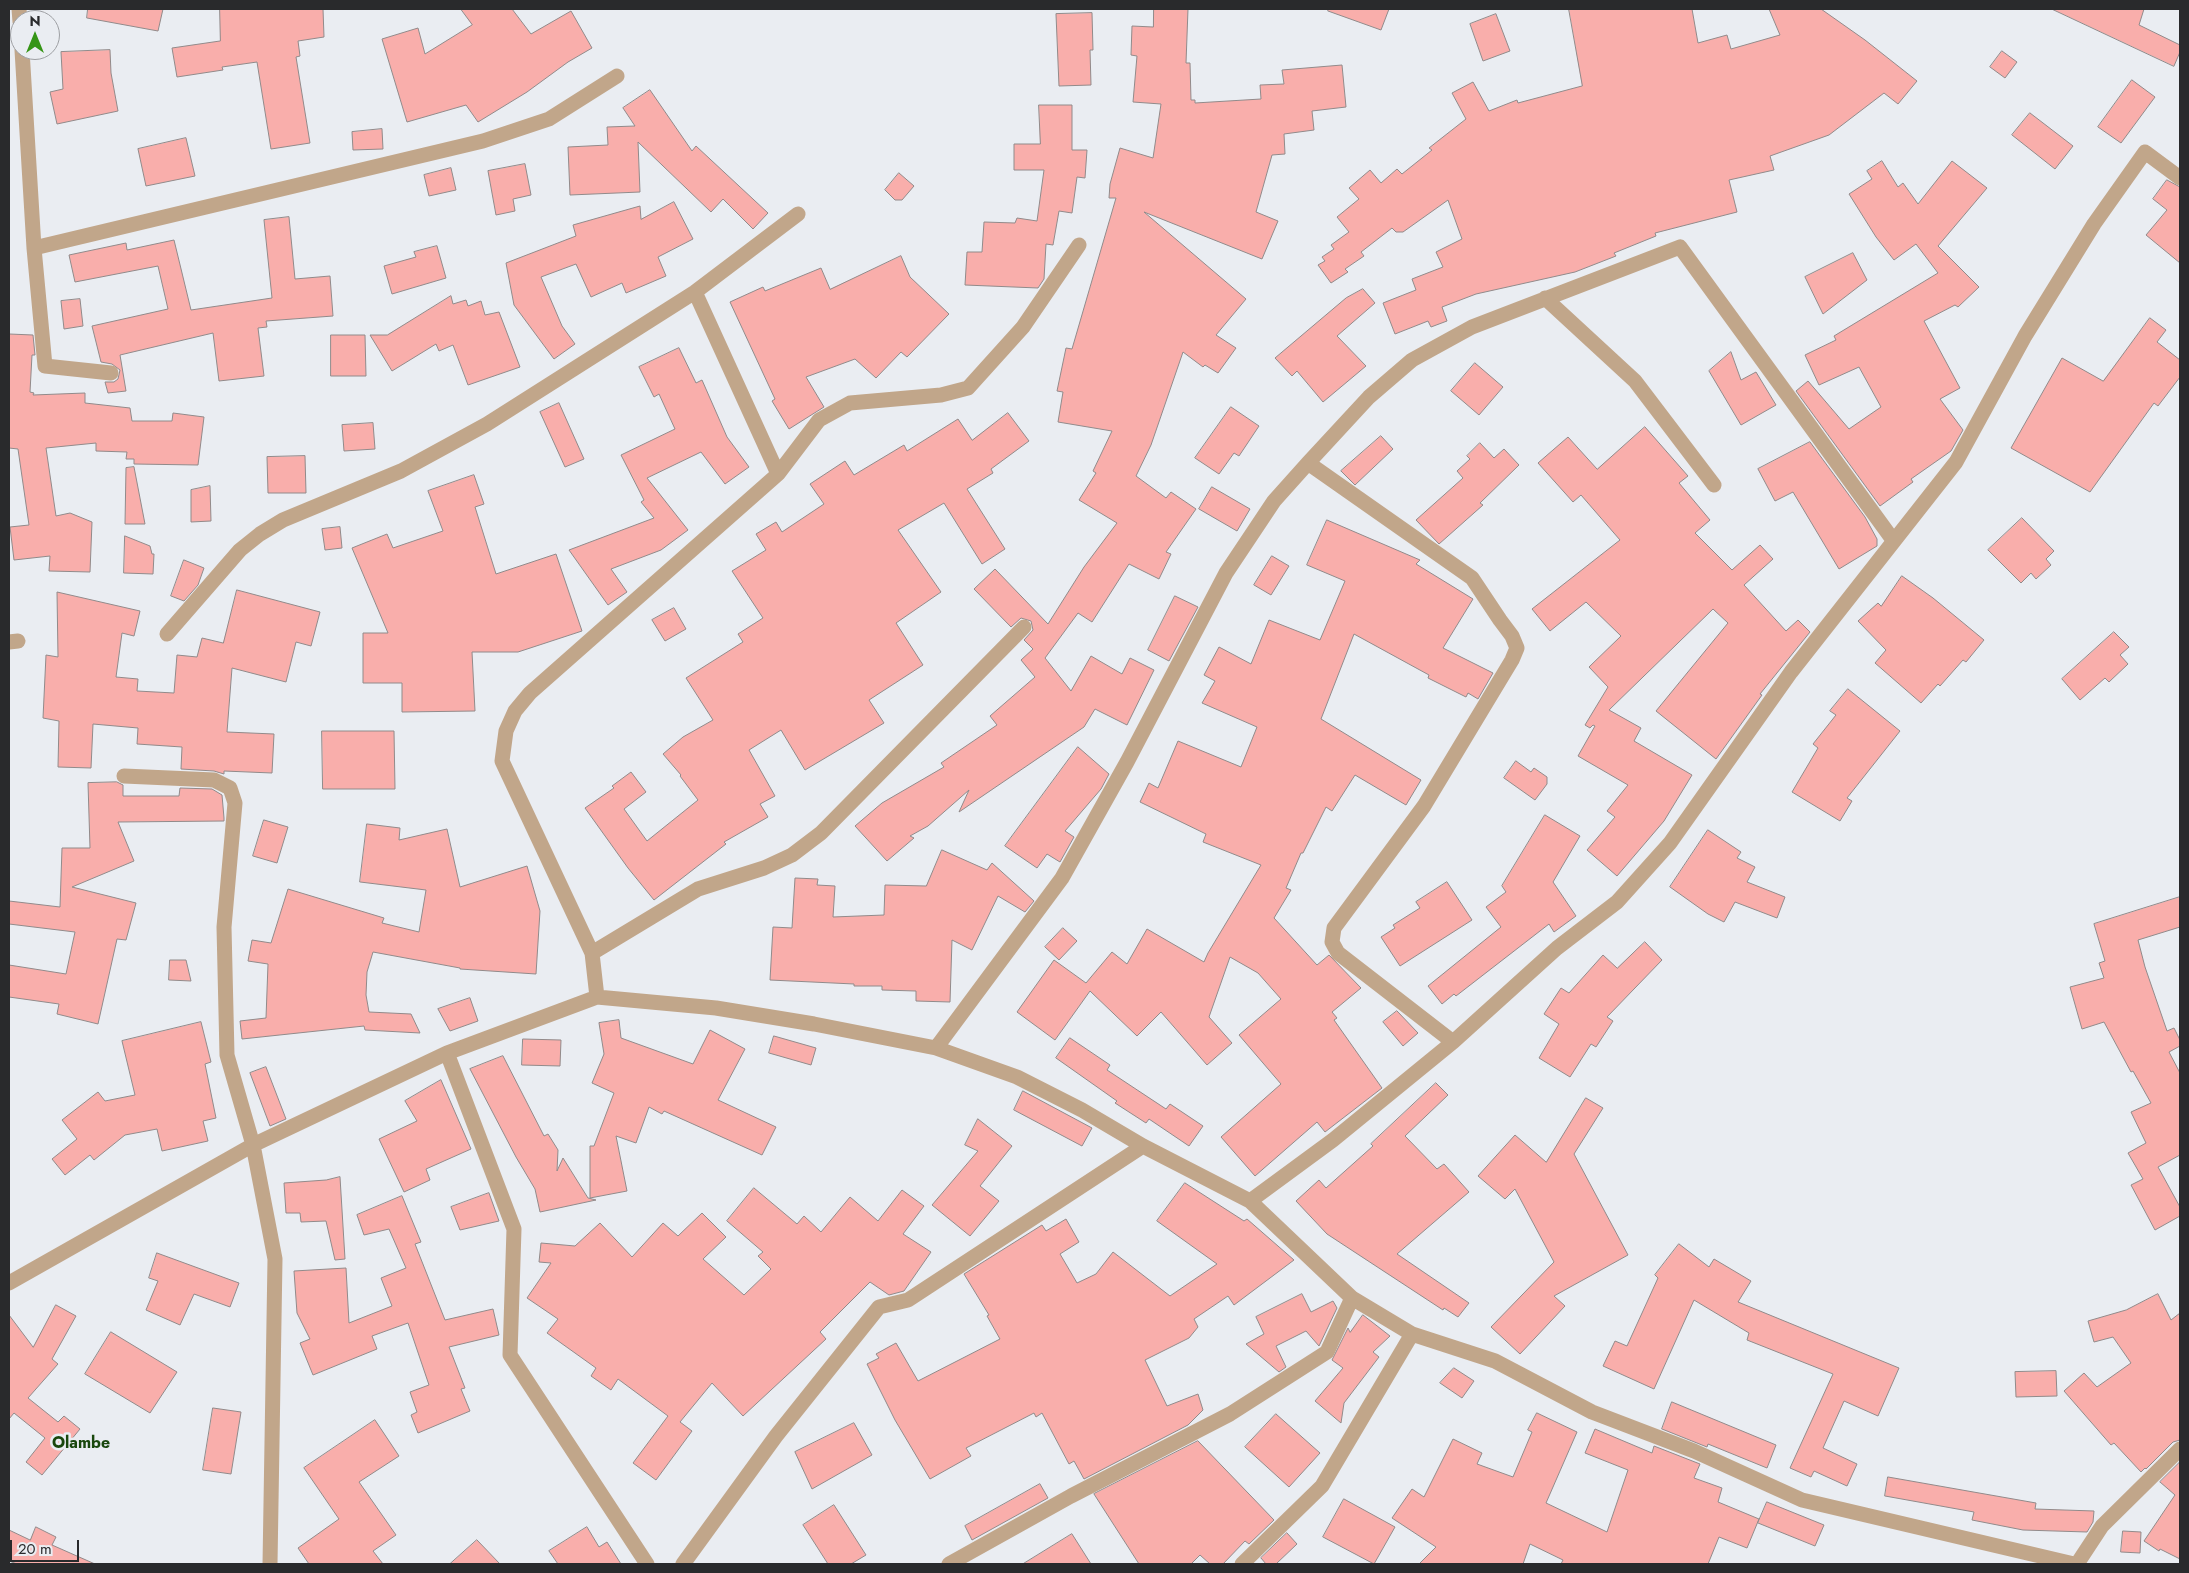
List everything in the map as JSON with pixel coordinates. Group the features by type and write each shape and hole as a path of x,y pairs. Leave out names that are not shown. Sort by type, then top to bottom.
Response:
{"street":[{"path":"23,60 34,248 45,366 111,373"},
{"path":"34,248 483,141 549,119 617,76"},
{"path":"1250,1201 1333,1140 1453,1042 1557,948 1617,902 1670,843 1790,672 1956,462 2026,336 2094,224 2145,152 2180,178"},
{"path":"167,634 240,550 260,534 283,520 401,472 487,424 695,292 798,214"},
{"path":"597,997 592,953 502,761 506,731 515,711 530,693 778,474 819,420 850,403 941,395 968,388 1023,327 1079,245"},
{"path":"936,1048 1062,878 1127,762 1226,573 1274,501 1369,397 1412,360 1472,327 1680,247 1893,540"},
{"path":"695,292 778,474"},
{"path":"1545,298 1635,381 1714,486"},
{"path":"1308,463 1472,578 1512,636 1517,648 1512,660 1424,806 1334,928 1332,942 1338,953 1453,1042"},
{"path":"592,953 698,890 764,868 792,855 821,833 1024,627"},
{"path":"124,776 214,780 230,788 235,803 224,927 227,1055 254,1145 275,1259 270,1564"},
{"path":"9,1283 254,1145 447,1053 597,997 716,1008 814,1024 936,1048 1016,1077 1082,1110 1143,1146 1250,1201 1352,1298 1412,1334 1495,1361 1592,1412 1694,1452 1802,1500 2075,1564 2102,1526 2180,1449"},
{"path":"447,1053 514,1229 510,1355 647,1564"},
{"path":"683,1564 776,1436 879,1307 908,1300 1143,1146"},
{"path":"949,1564 1072,1496 1230,1414 1327,1352 1352,1298"},
{"path":"1242,1564 1322,1486 1412,1334"}],"building":[{"path":"88,9 163,9 158,31 87,18"},
{"path":"220,9 323,9 324,37 298,41 300,56 296,57 310,143 271,149 257,62 222,67 223,70 177,77 172,48 220,41"},
{"path":"461,9 512,9 531,34 571,11 592,48 568,62 527,92 478,122 466,105 407,122 382,39 418,28 425,54 472,25"},
{"path":"1154,9 1188,9 1186,63 1190,63 1191,100 1195,100 1195,103 1261,99 1260,85 1284,84 1282,70 1342,65 1346,107 1312,111 1314,130 1284,134 1285,154 1272,155 1256,212 1278,221 1262,259 1144,212 1246,299 1216,335 1236,348 1218,373 1205,365 1203,367 1183,352 1151,445 1136,476 1166,498 1171,492 1196,509 1166,552 1171,554 1159,579 1129,564 1092,622 1078,613 1045,658 1071,691 1091,656 1122,674 1130,658 1154,670 1127,725 1095,709 1084,727 959,812 969,790 928,826 910,836 914,838 887,861 855,826 882,803 944,767 941,763 997,725 990,716 1035,677 1021,660 1033,649 1024,640 1033,630 1031,621 1021,618 1011,627 974,589 995,569 1048,624 1084,567 1117,523 1079,500 1096,473 1093,471 1112,431 1058,422 1063,392 1057,391 1066,348 1072,349 1116,198 1109,198 1110,184 1120,148 1153,158 1161,104 1133,102 1137,56 1131,55 1132,26 1153,27"},
{"path":"1329,9 1389,9 1381,30 1328,11"},
{"path":"1569,9 1692,9 1698,43 1727,35 1731,49 1780,35 1769,9 1821,9 1865,40 1917,81 1898,104 1884,93 1829,135 1770,156 1774,170 1729,180 1737,212 1655,233 1656,236 1614,253 1616,256 1575,272 1476,294 1442,307 1447,321 1431,327 1428,321 1395,334 1383,303 1416,290 1412,279 1443,267 1436,252 1462,239 1448,200 1403,232 1396,232 1392,228 1361,252 1364,256 1345,269 1348,272 1331,283 1318,265 1325,261 1322,257 1334,249 1331,245 1349,232 1337,217 1359,199 1349,188 1370,170 1381,183 1397,169 1402,174 1432,150 1429,148 1466,119 1452,93 1473,82 1489,111 1517,100 1518,103 1582,86"},
{"path":"2052,9 2144,9 2139,25 2180,45 2180,52 2174,66"},
{"path":"1092,13 1093,50 1090,50 1091,85 1059,86 1056,14"},
{"path":"1496,14 1510,51 1483,61 1470,24"},
{"path":"110,50 111,73 118,111 57,124 50,92 63,89 61,52"},
{"path":"2002,51 2017,62 2005,78 1990,67"},
{"path":"2132,80 2155,97 2121,143 2098,127"},
{"path":"650,90 692,151 696,146 768,213 753,229 723,199 711,212 638,142 640,192 570,195 568,147 608,145 607,127 635,126 623,108"},
{"path":"1039,105 1072,105 1072,150 1087,150 1085,178 1077,177 1072,213 1059,211 1053,245 1046,244 1044,279 1038,288 965,285 967,252 982,252 984,222 1015,223 1017,218 1037,221 1044,170 1014,170 1014,144 1040,144"},
{"path":"2030,113 2073,146 2055,169 2012,135"},
{"path":"382,129 383,149 353,150 352,132"},
{"path":"186,138 195,176 146,186 138,149"},
{"path":"1882,161 1898,187 1903,183 1918,204 1952,161 1987,188 1938,246 1979,287 1958,307 1955,305 1924,321 1960,388 1940,399 1963,430 1951,451 1911,479 1913,482 1880,506 1796,391 1808,381 1849,429 1881,407 1859,367 1819,385 1805,355 1836,340 1834,336 1938,273 1916,244 1894,260 1876,237 1849,194 1872,179 1867,171"},
{"path":"525,164 531,195 513,199 515,211 496,215 488,171"},
{"path":"451,168 456,190 429,196 424,175"},
{"path":"899,173 914,186 902,200 895,200 885,190"},
{"path":"2167,180 2180,187 2180,263 2146,235 2167,210 2153,199"},
{"path":"674,202 693,239 658,257 666,276 626,293 622,283 591,297 576,264 541,277 562,326 575,344 554,359 514,305 506,263 576,236 573,225 640,206 641,219"},
{"path":"289,217 295,279 330,276 333,316 266,321 267,327 258,328 264,376 219,381 213,333 120,355 126,391 108,393 105,382 114,382 118,379 120,370 112,364 101,362 92,326 168,309 158,266 75,282 69,255 126,243 127,250 174,240 191,310 272,298 264,220"},
{"path":"437,246 446,278 392,294 384,266 416,257 414,252"},
{"path":"1853,253 1867,280 1823,314 1805,277"},
{"path":"901,256 910,277 949,314 907,357 901,352 876,378 855,359 806,377 824,407 789,429 772,401 775,399 730,302 763,287 765,291 821,268 830,289"},
{"path":"1363,289 1375,303 1337,336 1366,366 1323,402 1297,371 1292,376 1275,358 1346,298"},
{"path":"451,296 453,304 466,300 468,306 481,301 485,315 499,312 520,367 468,385 453,345 439,351 436,344 392,371 370,335 387,335"},
{"path":"80,299 83,326 64,329 61,301"},
{"path":"2150,318 2166,330 2157,342 2180,360 2180,377 2158,406 2154,403 2090,492 2011,448 2062,358 2103,381"},
{"path":"9,334 33,335 35,355 32,355 30,392 34,393 33,395 85,393 85,403 130,408 132,421 172,421 173,413 204,417 198,465 134,464 134,459 126,459 127,452 96,451 96,443 46,448 56,516 70,513 92,522 90,572 49,571 50,556 14,560 10,527 29,525 18,449 9,448"},
{"path":"331,335 365,335 366,376 331,376"},
{"path":"679,348 696,383 702,380 727,437 749,467 725,484 701,452 647,478 688,530 661,550 611,569 627,592 608,605 569,550 654,518 641,502 644,500 621,455 675,429 659,394 654,397 639,367"},
{"path":"1731,352 1741,380 1756,372 1776,405 1741,425 1709,371"},
{"path":"1475,363 1503,387 1479,415 1451,391"},
{"path":"559,403 584,459 565,467 540,412"},
{"path":"1231,407 1259,426 1239,456 1234,453 1219,474 1195,458"},
{"path":"1008,413 1029,441 991,469 993,473 967,489 1005,549 982,564 944,503 898,530 941,592 896,623 923,665 869,700 884,723 805,770 781,730 749,750 775,796 760,804 768,817 724,842 726,844 654,900 628,868 585,808 614,788 612,786 631,772 646,792 624,809 647,841 698,800 681,775 663,754 683,737 713,720 686,678 743,642 738,634 763,618 732,571 766,550 756,534 776,522 782,532 824,504 810,484 845,461 854,475 904,445 907,451 958,419 972,440"},
{"path":"373,423 375,449 344,451 342,425"},
{"path":"1645,427 1688,476 1679,483 1710,520 1695,533 1732,570 1760,545 1773,559 1744,585 1786,631 1798,620 1810,632 1760,694 1762,695 1716,759 1656,711 1728,623 1713,609 1609,710 1641,728 1634,741 1692,775 1664,821 1617,876 1587,850 1615,817 1607,811 1628,785 1578,756 1595,726 1593,725 1590,728 1585,725 1608,687 1589,667 1621,636 1586,602 1550,631 1532,609 1620,540 1581,495 1573,502 1538,463 1568,437 1597,469"},
{"path":"1381,436 1393,449 1355,485 1341,471"},
{"path":"1810,442 1865,517 1877,539 1877,546 1839,569 1793,492 1775,501 1758,469"},
{"path":"1480,443 1494,458 1504,449 1519,465 1480,503 1483,505 1439,544 1416,520 1463,478 1457,471 1470,459 1467,456"},
{"path":"305,456 306,493 268,493 267,457"},
{"path":"134,467 145,524 125,524 126,468"},
{"path":"474,475 484,504 475,507 496,574 556,554 582,631 518,652 472,652 475,711 402,712 402,683 363,683 363,633 388,633 352,548 387,534 393,548 443,531 428,491"},
{"path":"210,486 211,521 191,522 191,490"},
{"path":"1212,487 1250,509 1237,531 1199,509"},
{"path":"2022,518 2054,551 2046,559 2051,565 2036,579 2031,573 2021,583 1988,550"},
{"path":"1327,520 1420,560 1416,564 1473,599 1443,648 1493,673 1478,699 1468,693 1466,697 1428,678 1429,675 1354,634 1321,719 1421,780 1406,805 1355,775 1332,811 1326,807 1303,853 1301,853 1286,888 1291,890 1274,918 1317,965 1329,955 1361,988 1332,1012 1337,1018 1334,1020 1382,1088 1325,1132 1317,1122 1255,1176 1221,1137 1281,1084 1239,1035 1281,999 1258,973 1230,957 1209,1017 1232,1043 1207,1065 1161,1012 1137,1036 1090,991 1055,1040 1017,1012 1054,960 1086,983 1112,952 1127,964 1147,929 1204,962 1261,865 1203,842 1206,834 1140,802 1149,783 1158,788 1178,741 1241,767 1257,727 1202,703 1215,681 1204,675 1219,647 1251,664 1269,620 1320,640 1345,581 1307,565"},
{"path":"340,527 342,548 325,550 322,529"},
{"path":"125,536 150,546 152,554 154,554 153,574 124,573"},
{"path":"1272,556 1289,566 1271,595 1254,585"},
{"path":"184,560 204,568 198,585 184,601 171,596"},
{"path":"1902,576 1933,598 1984,640 1966,662 1963,660 1940,686 1938,684 1921,703 1875,663 1886,650 1858,621 1878,603 1881,606"},
{"path":"237,590 320,612 311,646 296,642 286,682 232,668 227,732 274,734 272,773 224,771 224,774 214,771 181,769 182,747 137,744 138,728 93,724 91,768 58,767 59,721 43,718 46,655 58,657 57,592 140,611 134,636 122,633 116,677 138,679 137,691 174,693 177,655 197,657 202,638 223,643"},
{"path":"1175,596 1198,607 1169,661 1148,650"},
{"path":"674,608 686,629 665,641 652,620"},
{"path":"2114,632 2129,647 2120,655 2128,664 2109,682 2105,678 2080,700 2062,679"},
{"path":"1848,689 1900,731 1847,798 1852,801 1840,821 1792,792 1818,748 1813,744 1836,715 1830,711"},
{"path":"322,731 394,731 395,789 323,789"},
{"path":"1078,747 1109,774 1101,789 1065,831 1074,837 1060,862 1047,854 1037,868 1005,846"},
{"path":"1516,761 1531,772 1534,768 1547,777 1547,784 1535,800 1504,778"},
{"path":"117,782 123,785 123,796 179,796 180,788 212,789 222,795 224,821 118,822 134,861 72,887 136,903 126,940 117,939 98,1024 57,1014 59,1004 9,997 9,965 66,974 75,932 9,924 9,901 60,907 62,848 90,848 88,783"},
{"path":"1545,815 1580,836 1553,882 1576,916 1554,932 1549,924 1456,996 1454,994 1442,1004 1428,986 1501,927 1486,907 1506,892 1502,886"},
{"path":"264,820 288,827 277,863 253,856"},
{"path":"367,824 400,828 399,840 447,829 460,887 527,866 540,911 536,974 460,969 373,952 367,972 366,995 369,1012 411,1014 420,1033 365,1030 364,1026 242,1039 240,1021 266,1018 268,964 248,961 252,940 271,943 288,889 384,918 382,923 419,932 426,890 360,882"},
{"path":"1708,830 1741,852 1737,858 1755,867 1747,882 1785,897 1777,918 1735,902 1724,922 1708,914 1670,887"},
{"path":"942,850 987,870 992,863 1034,901 1025,912 998,896 972,950 952,940 950,1002 916,1001 916,991 882,990 882,986 770,980 773,927 792,928 795,878 818,879 817,885 835,886 833,917 884,915 885,885 926,886"},
{"path":"1447,882 1472,920 1400,966 1381,937 1395,928 1393,925 1420,908 1416,902"},
{"path":"2180,897 2180,927 2138,940 2145,967 2167,1031 2174,1028 2180,1040 2180,1046 2169,1052 2180,1073 2180,1155 2158,1167 2180,1207 2180,1216 2155,1230 2131,1185 2143,1179 2128,1153 2146,1143 2131,1112 2151,1103 2133,1071 2131,1072 2104,1022 2082,1029 2070,987 2104,978 2099,963 2105,961 2094,924"},
{"path":"1063,928 1077,941 1059,960 1045,947"},
{"path":"1645,942 1662,960 1607,1017 1613,1021 1596,1047 1591,1044 1570,1077 1539,1058 1559,1024 1544,1014 1561,988 1569,993 1603,955 1617,968"},
{"path":"170,960 186,960 191,981 169,980"},
{"path":"470,998 478,1021 450,1031 438,1009"},
{"path":"1397,1011 1418,1033 1403,1046 1383,1022"},
{"path":"619,1020 621,1038 693,1064 710,1030 745,1049 718,1100 776,1127 762,1155 664,1111 662,1114 649,1107 636,1143 616,1136 627,1191 590,1198 590,1146 594,1146 614,1093 592,1083 604,1054 599,1023"},
{"path":"201,1022 211,1062 205,1064 216,1118 203,1121 208,1141 162,1151 157,1129 125,1135 94,1160 90,1155 65,1175 52,1159 77,1139 62,1120 98,1092 105,1101 135,1095 122,1041"},
{"path":"774,1036 816,1048 811,1065 769,1053"},
{"path":"1070,1038 1110,1065 1107,1070 1166,1109 1170,1104 1203,1126 1189,1146 1149,1119 1146,1123 1115,1103 1117,1101 1056,1058"},
{"path":"523,1039 561,1040 560,1066 522,1065"},
{"path":"503,1056 544,1136 548,1134 558,1150 557,1171 563,1158 588,1198 596,1200 540,1212 535,1189 470,1069"},
{"path":"266,1067 286,1119 270,1126 250,1073"},
{"path":"441,1080 471,1149 426,1169 430,1180 404,1192 379,1139 417,1121 405,1101"},
{"path":"1436,1083 1448,1095 1405,1136 1437,1169 1444,1164 1469,1192 1397,1254 1469,1303 1458,1317 1444,1308 1443,1310 1327,1234 1296,1201 1319,1180 1326,1188 1373,1146 1371,1144"},
{"path":"1023,1091 1092,1128 1082,1146 1014,1110"},
{"path":"1586,1098 1603,1108 1574,1154 1628,1255 1554,1296 1565,1306 1520,1354 1491,1327 1554,1262 1515,1189 1505,1199 1478,1176 1515,1135 1546,1162"},
{"path":"978,1119 1012,1146 980,1186 999,1201 970,1236 932,1205 978,1151 965,1145"},
{"path":"340,1177 345,1259 335,1260 326,1221 301,1222 300,1213 286,1213 284,1183"},
{"path":"1185,1183 1244,1221 1247,1219 1294,1260 1234,1305 1228,1296 1194,1319 1198,1327 1189,1338 1145,1360 1167,1406 1198,1394 1203,1410 1188,1425 1084,1479 1074,1461 1069,1464 1042,1413 1036,1417 1034,1413 966,1448 971,1456 930,1479 895,1420 867,1364 879,1358 876,1354 896,1343 918,1381 1000,1339 987,1316 989,1315 964,1274 1042,1225 1046,1231 1066,1219 1079,1242 1060,1254 1077,1283 1096,1274 1113,1252 1170,1296 1217,1264 1157,1221"},
{"path":"754,1188 797,1224 804,1216 821,1232 850,1197 878,1221 902,1190 924,1206 903,1234 931,1252 904,1291 889,1295 870,1282 820,1332 826,1339 743,1416 712,1383 680,1422 692,1431 656,1480 633,1463 668,1416 618,1379 611,1390 591,1376 596,1368 547,1333 558,1319 527,1298 551,1263 539,1262 541,1243 575,1246 600,1223 632,1257 663,1223 678,1236 702,1213 726,1237 703,1259 744,1295 771,1269 758,1256 763,1252 727,1221"},
{"path":"489,1193 499,1221 460,1230 451,1207"},
{"path":"402,1196 421,1242 415,1244 445,1320 493,1309 499,1335 449,1347 465,1388 461,1389 470,1411 418,1433 411,1415 417,1412 410,1392 429,1385 408,1323 372,1336 377,1349 313,1375 300,1343 310,1339 297,1313 294,1271 346,1268 349,1323 392,1306 381,1278 406,1268 389,1229 364,1235 357,1215"},
{"path":"1679,1244 1709,1267 1714,1259 1751,1281 1738,1302 1899,1368 1878,1416 1844,1401 1823,1448 1857,1464 1847,1486 1814,1471 1811,1477 1790,1468 1833,1374 1747,1340 1749,1333 1694,1300 1654,1389 1603,1366 1615,1341 1627,1346 1658,1278 1655,1275"},
{"path":"157,1253 239,1283 230,1307 194,1294 180,1325 146,1310 158,1281 149,1278"},
{"path":"1302,1294 1311,1312 1333,1301 1337,1308 1319,1346 1306,1331 1276,1346 1286,1367 1279,1372 1246,1344 1264,1334 1256,1317"},
{"path":"2158,1294 2171,1320 2180,1313 2180,1440 2173,1442 2141,1472 2114,1443 2111,1445 2064,1391 2084,1373 2097,1387 2131,1363 2113,1337 2094,1342 2088,1321 2126,1310"},
{"path":"56,1305 76,1316 52,1359 58,1364 28,1398 58,1422 64,1416 80,1429 42,1475 26,1462 45,1438 14,1413 9,1419 9,1315 33,1347"},
{"path":"1363,1315 1390,1336 1373,1352 1379,1357 1344,1403 1341,1423 1315,1401 1343,1368 1332,1360 1348,1328 1350,1332"},
{"path":"111,1332 177,1372 150,1413 85,1374"},
{"path":"1454,1368 1474,1381 1462,1398 1440,1383"},
{"path":"2056,1371 2057,1396 2016,1397 2015,1372"},
{"path":"1672,1402 1776,1445 1767,1468 1708,1444 1707,1447 1662,1429"},
{"path":"213,1408 241,1412 231,1474 203,1470"},
{"path":"1537,1413 1577,1432 1546,1503 1607,1532 1628,1470 1585,1453 1595,1429 1652,1453 1654,1446 1700,1464 1694,1478 1722,1488 1718,1502 1759,1519 1747,1548 1719,1537 1708,1564 1561,1564 1563,1560 1530,1544 1523,1564 1419,1564 1436,1547 1392,1518 1412,1489 1424,1497 1453,1439 1482,1453 1477,1464 1513,1477 1532,1432 1528,1430"},
{"path":"1276,1414 1320,1453 1289,1487 1245,1447"},
{"path":"375,1420 399,1456 359,1482 396,1535 373,1551 383,1564 309,1564 298,1548 339,1519 304,1468"},
{"path":"854,1423 872,1455 812,1489 795,1452"},
{"path":"1198,1441 1274,1520 1249,1544 1245,1541 1223,1564 1210,1564 1200,1555 1191,1564 1139,1564 1094,1494"},
{"path":"2180,1462 2180,1559 2160,1549 2159,1551 2144,1541 2175,1495 2160,1482"},
{"path":"1888,1477 2036,1503 2035,1509 2094,1511 2093,1522 2087,1532 2023,1530 1972,1520 1974,1512 1885,1496"},
{"path":"1040,1484 1048,1498 972,1540 965,1526"},
{"path":"1344,1499 1395,1527 1374,1564 1323,1537"},
{"path":"1767,1502 1824,1525 1815,1546 1758,1523"},
{"path":"834,1505 866,1555 851,1564 828,1564 803,1525"},
{"path":"36,1527 56,1537 52,1545 95,1564 17,1564 9,1561 9,1530 30,1540"},
{"path":"587,1527 599,1547 607,1542 621,1564 558,1564 549,1551"},
{"path":"2123,1531 2141,1532 2140,1553 2121,1552"},
{"path":"1287,1533 1297,1544 1276,1564 1266,1564 1261,1558"},
{"path":"1072,1534 1091,1564 1023,1564"},
{"path":"477,1540 500,1564 450,1564"}],"district":[{"name":"Olambe","path":"81,1444"}]}
